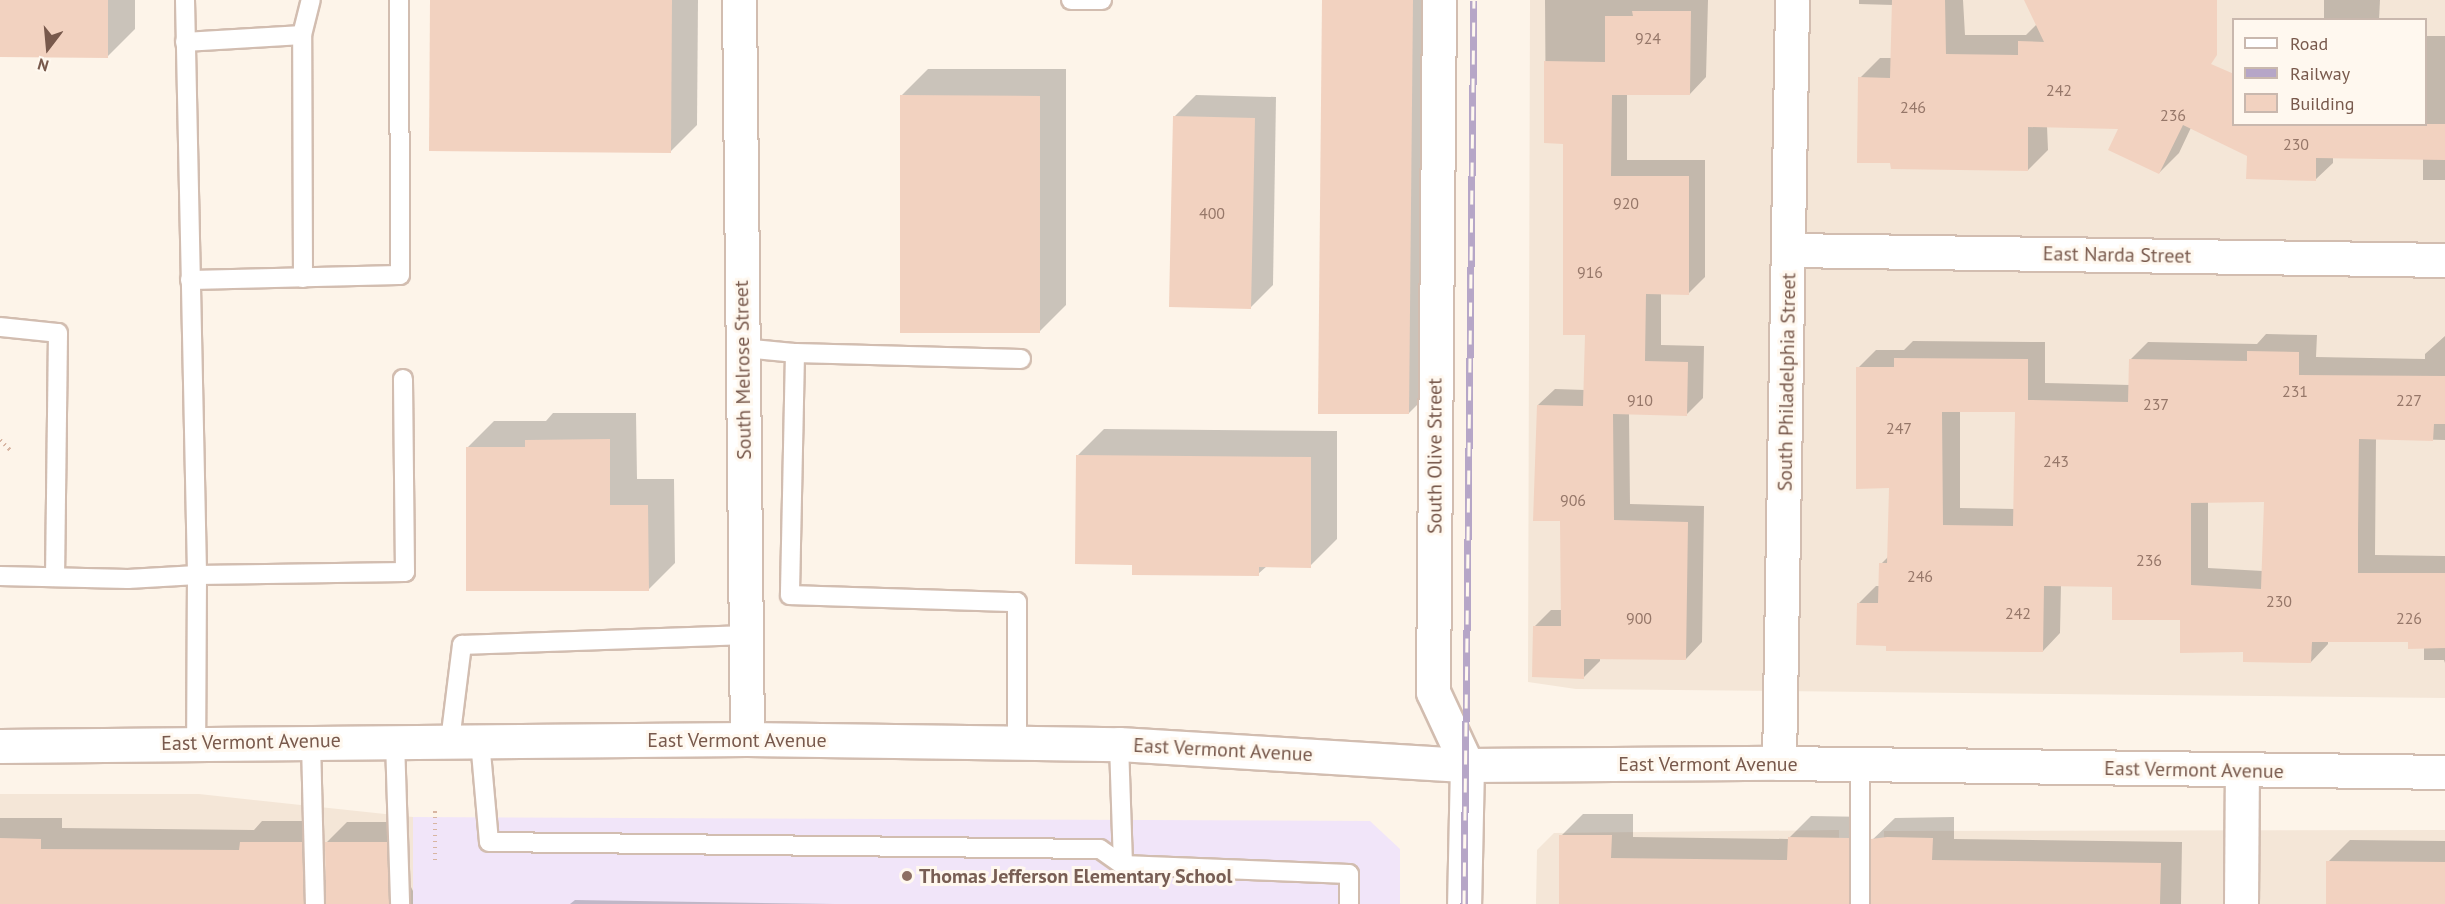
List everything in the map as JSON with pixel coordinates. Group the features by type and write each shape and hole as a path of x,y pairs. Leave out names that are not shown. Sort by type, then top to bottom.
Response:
{"street":[{"name":"South Melrose Street","path":"739,0 747,739"},
{"name":"South Olive Street","path":"1439,0 1433,692 1467,765 1464,904"},
{"name":"South Philadelphia Street","path":"1779,763 1790,250 1792,0"},
{"name":"East Narda Street","path":"1790,250 2445,260"},
{"name":"East Vermont Avenue","path":"0,746 196,742 747,739 1119,744 1467,765 1779,763 1860,766 2445,772"},
{"path":"2241,904 2242,770"}],"lane":[{"path":"185,0 197,575 196,742"},
{"path":"303,278 303,35 311,0"},
{"path":"190,280 400,275 399,0"},
{"path":"1071,0 1102,0"},
{"path":"185,42 303,35"},
{"path":"0,327 58,333 55,577"},
{"path":"743,348 795,352 1021,359"},
{"path":"795,352 790,595 1017,602 1017,743"},
{"path":"0,576 128,579 197,575 405,572 403,379"},
{"path":"746,635 462,645 465,741 489,842 1100,849 1123,865 1349,874 1348,904"},
{"path":"395,741 400,904"},
{"path":"310,742 315,904"},
{"path":"1119,744 1123,865"},
{"path":"1860,766 1860,904"}],"path":[{"path":"0,440 10,450"},
{"path":"435,811 435,865"}],"shaded area":[{"path":"1530,0 2445,0 2445,698 1576,689 1528,682"},
{"path":"0,794 199,794 413,817 413,904 0,904"},
{"name":"Thomas Jefferson Elementary School","path":"413,817 1370,821 1400,849 1400,904 413,904"},
{"path":"1839,830 1839,904 1536,904 1537,850 1554,833"},
{"path":"2445,830 2445,904 1883,904 1884,831"}],"building":[{"path":"0,0 108,0 108,58 0,57"},
{"path":"430,0 672,0 671,153 429,151"},
{"path":"1322,0 1413,0 1409,414 1318,414"},
{"path":"1892,0 1945,0 1946,54 2018,55 2018,41 2044,42 2024,0 2217,0 2217,55 2211,64 2232,73 2232,126 2427,126 2427,124 2445,124 2445,160 2316,158 2316,181 2246,179 2247,156 2183,125 2159,174 2108,150 2118,129 2028,127 2028,171 1891,169 1890,163 1857,163 1858,77 1890,78"},
{"path":"1632,11 1691,11 1690,95 1612,95 1611,176 1689,176 1689,295 1646,294 1645,361 1688,362 1687,416 1613,414 1614,520 1688,522 1686,660 1584,659 1584,679 1532,677 1533,626 1561,626 1560,521 1533,521 1537,405 1583,406 1585,335 1563,335 1563,144 1544,143 1544,61 1605,62 1605,16 1633,16"},
{"path":"900,95 1040,96 1040,333 900,333"},
{"path":"1173,116 1255,118 1251,309 1169,307"},
{"path":"2247,351 2299,352 2299,375 2445,376 2445,424 2434,424 2433,441 2359,439 2358,573 2445,573 2445,648 2408,649 2408,642 2312,642 2311,663 2243,662 2243,652 2180,653 2180,620 2112,620 2112,587 2044,586 2043,652 1886,651 1886,646 1856,645 1857,603 1878,603 1879,563 1887,563 1889,488 1856,489 1856,367 1894,367 1894,358 2028,359 2028,400 2128,402 2129,359 2247,361","holes":["1942,412 2015,412 2013,526 1943,525","2264,502 2261,589 2191,585 2191,503"]},
{"path":"610,439 610,505 648,505 649,591 466,591 466,447 525,447 525,440"},
{"path":"1076,455 1311,457 1311,568 1259,567 1259,576 1132,575 1132,565 1075,564"},
{"path":"1559,835 1612,835 1611,858 1787,860 1788,837 1849,838 1849,904 1559,904"},
{"path":"0,838 41,839 41,849 239,850 240,842 302,842 304,904 0,904"},
{"path":"1933,838 1932,860 2161,863 2160,904 1871,904 1871,839"},
{"path":"325,842 387,842 389,904 326,904"},
{"path":"2326,861 2445,862 2445,904 2326,904"}],"railway":[{"path":"1464,904 1474,0"}],"place":[{"name":"Thomas Jefferson Elementary School","path":"907,876"}]}
